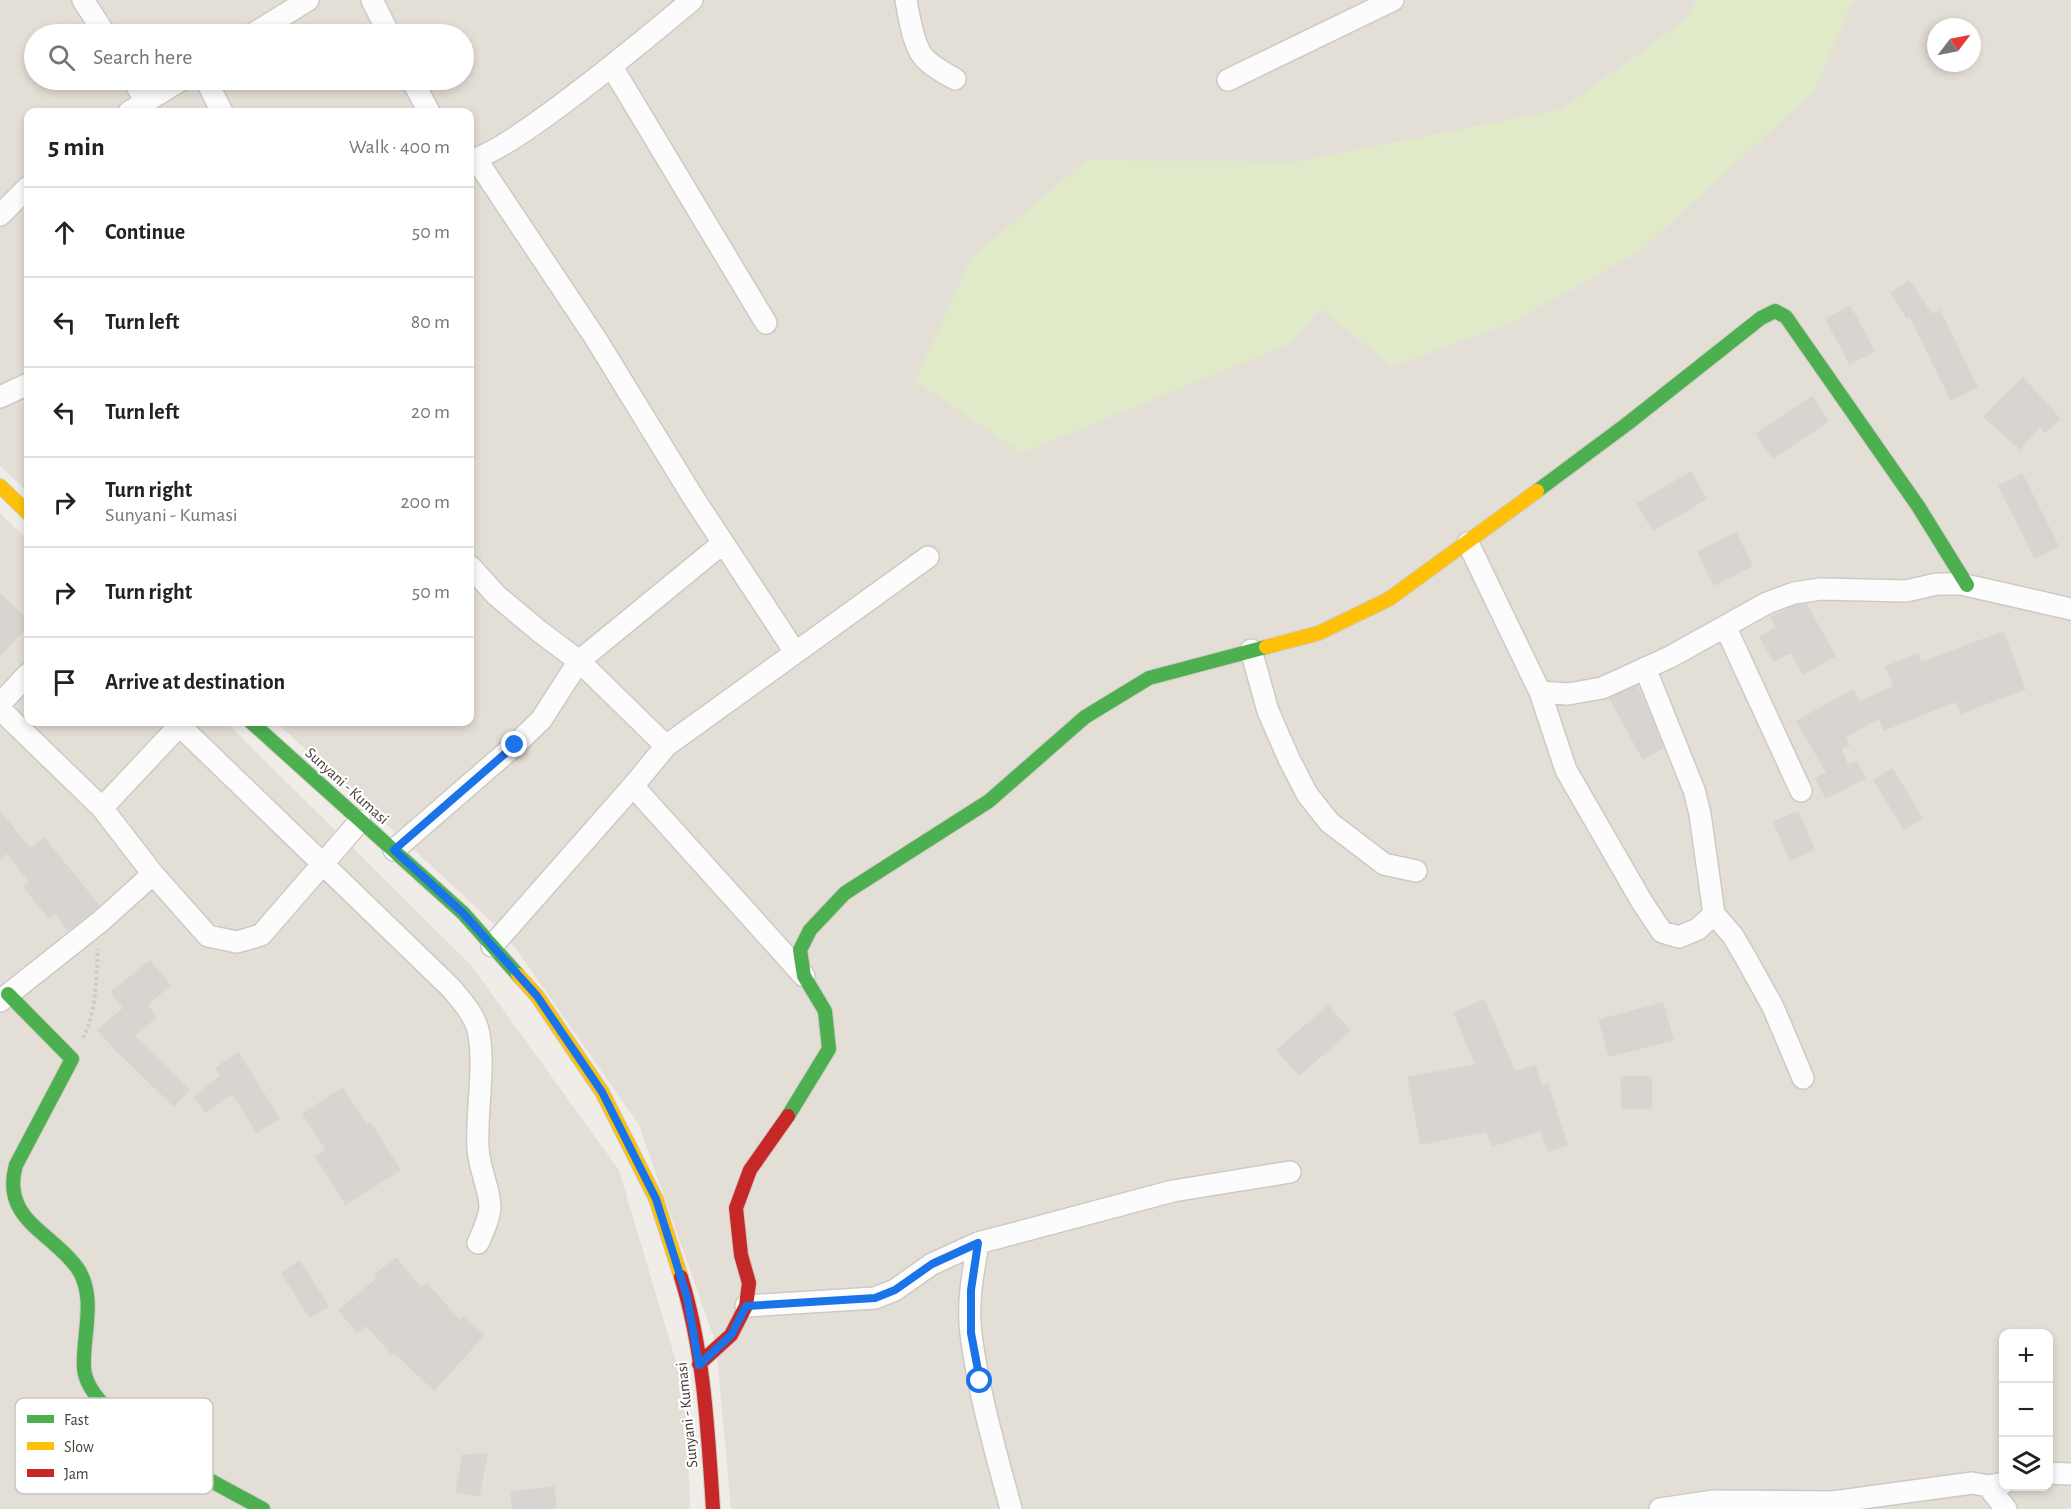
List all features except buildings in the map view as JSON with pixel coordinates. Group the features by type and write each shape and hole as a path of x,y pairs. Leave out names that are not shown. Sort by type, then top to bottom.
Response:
{"street":[{"path":"83,0 99,24"},
{"path":"269,24 308,0"},
{"path":"372,0 384,24"},
{"path":"474,159 498,148 612,67 692,0"},
{"path":"906,0 912,28 921,53 935,66 955,79"},
{"path":"1228,80 1393,0"},
{"path":"612,67 766,323"},
{"path":"134,90 137,107 165,90"},
{"path":"211,90 220,108"},
{"path":"417,90 427,108"},
{"path":"474,160 596,339 693,497 795,652"},
{"path":"3,206 24,191"},
{"path":"804,976 800,950 810,930 845,893 989,801 1085,717 1149,678 1319,633 1389,599 1627,424 1761,318 1775,311 1786,317 1918,506 1967,585"},
{"path":"0,397 24,386"},
{"path":"0,486 24,509"},
{"path":"394,850 541,720 579,661 723,543"},
{"path":"1468,543 1540,692 1566,770 1642,902 1662,932 1679,937 1698,929 1714,914"},
{"path":"492,946 666,746 928,557"},
{"path":"474,570 496,595 539,632 579,661 666,746"},
{"path":"1540,692 1569,694 1602,688 1645,668 1767,603 1794,593 1821,589 1906,591 1937,584 1967,585 2071,609"},
{"path":"1725,626 1801,791"},
{"path":"1251,650 1268,711 1307,794 1329,822 1384,864 1416,871"},
{"path":"1645,668 1694,790 1700,814 1714,914 1733,936 1773,1007 1803,1078"},
{"path":"0,704 24,678"},
{"path":"0,709 102,808 153,874 208,936 237,942 261,935 360,821"},
{"path":"102,808 175,726"},
{"path":"181,726 450,987 465,1005 479,1031 481,1057 478,1149 490,1206 487,1223 478,1243"},
{"name":"Sunyani - Kumasi","path":"255,726 463,913 537,996 602,1092 656,1199 687,1297 708,1433 713,1509"},
{"path":"633,786 804,976 825,1011 829,1048 795,1107 750,1170 736,1208 741,1255 749,1283 746,1306 731,1335 699,1365"},
{"path":"96,1398 84,1373 87,1286 78,1268 39,1234 14,1206 9,1186 17,1162 62,1082 72,1059 4,998 101,921 153,874"},
{"path":"746,1306 875,1298 895,1290 932,1264 978,1243 1173,1191 1290,1172"},
{"path":"978,1243 971,1290 971,1333 997,1457 1011,1509"},
{"path":"2053,1473 2071,1474"},
{"path":"213,1481 263,1509"},
{"path":"1660,1509 1714,1501 1833,1502 1972,1483 1996,1485 2006,1509"}],"path":[{"path":"72,1059 89,1025 94,1008 101,921"}],"shaded area":[{"path":"0,0 1697,0 1685,21 1561,110 1297,162 1086,161 1291,343 1321,308 1392,366 1510,323 1640,251 1855,0 2071,0 2071,1509 731,1509 716,1344 639,1125 507,936 280,726 474,726 474,108 24,108 24,488 0,466"},
{"path":"0,513 24,536 24,726 230,726 471,965 619,1170 686,1395 690,1509 0,1509"}],"green space":[{"path":"1697,0 1855,0 1814,91 1640,251 1510,323 1392,366 1321,308 1291,343 1022,453 915,381 971,259 1086,160 1297,162 1561,110 1685,21"}],"traffic: fast":[{"path":"1537,491 1627,424 1761,318 1775,311 1786,317 1918,506 1967,585"},
{"path":"788,1116 829,1049 825,1011 804,976 800,950 810,930 845,893 989,801 1085,717 1149,678 1266,647"},
{"path":"255,726 463,913 518,975"},
{"path":"8,994 72,1059 16,1165 13,1184 22,1213 68,1256 84,1280 88,1305 84,1368 91,1388 99,1398"},
{"path":"213,1482 263,1509"}],"traffic: slow":[{"path":"0,486 24,509"},
{"path":"1266,647 1319,633 1389,599 1537,491"},
{"path":"518,975 537,996 602,1092 656,1199 681,1277"}],"traffic: jam":[{"path":"699,1364 731,1335 746,1306 749,1283 741,1255 736,1208 750,1170 788,1116"},
{"path":"681,1277 700,1363 707,1421 713,1509"}],"route":[{"path":"515,745 394,850 463,913 537,996 602,1092 656,1199 687,1297 699,1365 731,1335 746,1306 875,1298 895,1290 932,1264 978,1243 971,1290 971,1333 980,1381"}]}
